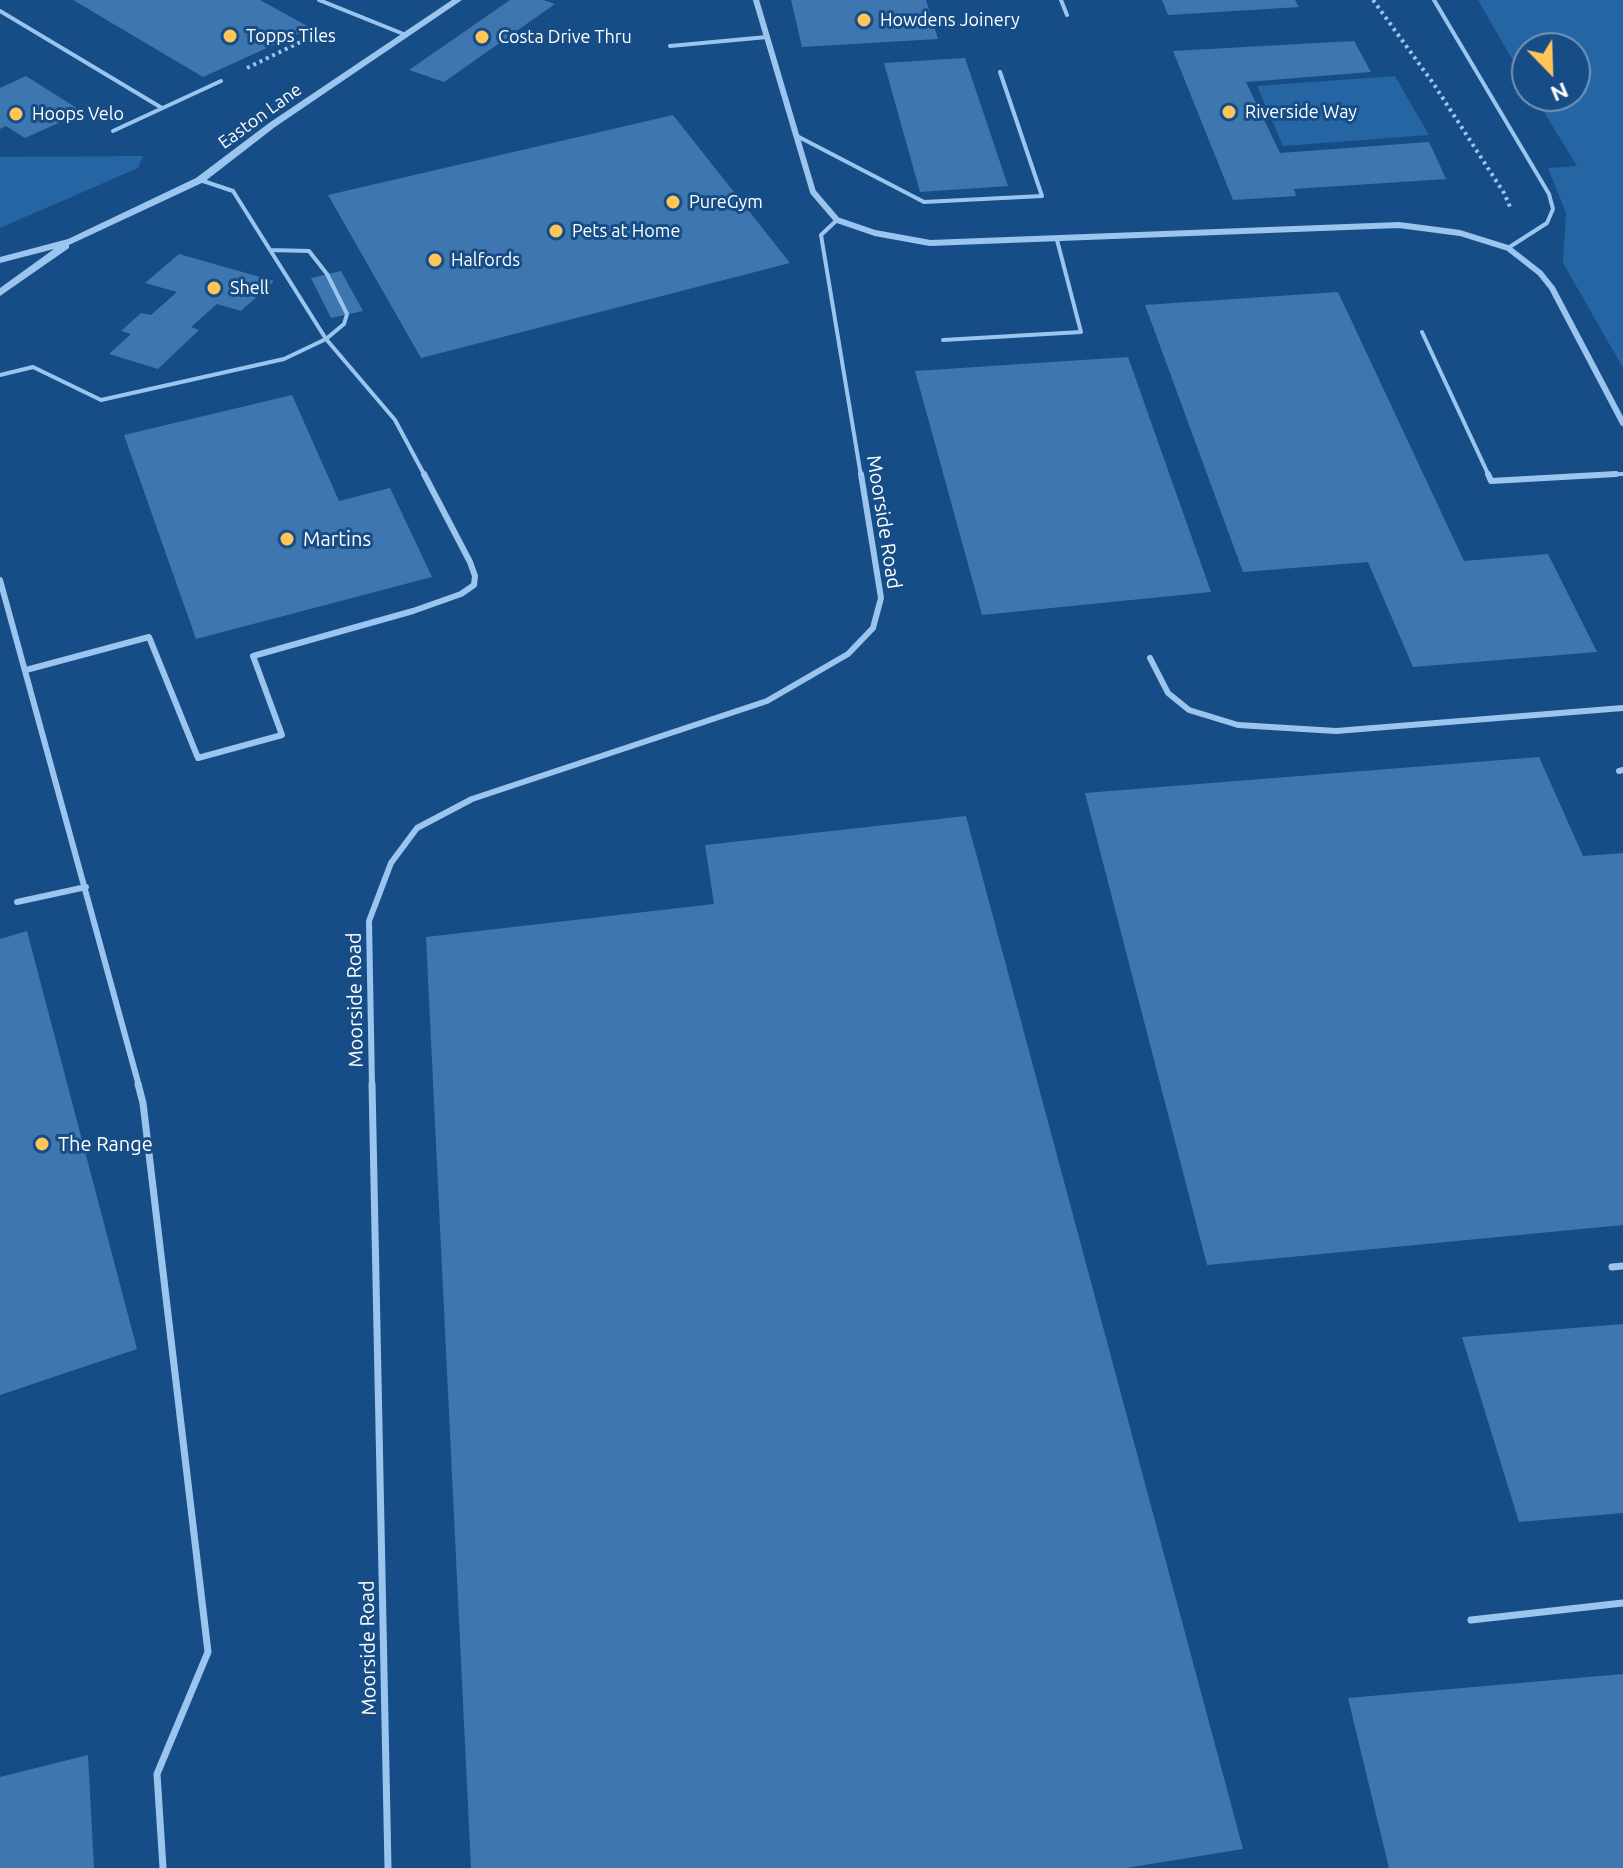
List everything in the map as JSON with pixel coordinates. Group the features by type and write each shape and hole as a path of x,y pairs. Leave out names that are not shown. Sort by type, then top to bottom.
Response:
{"street":[{"name":"Easton Lane","path":"0,293 72,241 200,180 272,125 458,0"},
{"path":"756,0 813,192 837,220 875,233 930,243 1399,225 1460,233 1508,248 1527,260 1552,288 1623,423"},
{"name":"Easton Lane","path":"0,260 72,241"}],"lane":[{"path":"319,0 406,35"},
{"path":"1061,0 1067,15"},
{"path":"1434,0 1549,194 1553,209 1547,223 1508,248"},
{"path":"0,11 162,108"},
{"path":"670,46 767,37"},
{"path":"797,136 924,202 1042,196 1000,72"},
{"path":"113,131 221,81"},
{"path":"26,670 149,637 198,758 282,735 253,656 413,611 461,594 474,585 475,576 470,562 395,420 326,339 233,191 200,180"},
{"name":"Moorside Road","path":"388,1868 369,921 391,863 417,828 472,799 767,701 848,654 873,628 881,598 821,235 837,220"},
{"path":"943,340 1081,332 1057,240"},
{"path":"0,375 33,367 101,400 284,359 326,339 344,324 347,314 327,274 309,251 270,250"},
{"path":"1422,332 1491,481 1623,474"},
{"path":"0,580 143,1103 208,1652 157,1774 163,1868"},
{"path":"1150,658 1168,693 1189,710 1238,725 1336,731 1623,708"},
{"path":"17,902 86,887"},
{"path":"1612,1267 1623,1266"},
{"path":"1471,1620 1623,1603"}],"path":[{"path":"1373,0 1433,83 1504,193 1512,212 1487,241"},
{"path":"221,81 354,16"}],"shaded area":[{"path":"1478,0 1623,0 1623,368 1563,263 1566,213 1548,168 1577,166 1544,112 1591,112 1591,32 1511,32 1511,57"},
{"path":"1395,76 1429,135 1283,146 1257,86"},
{"path":"143,156 138,168 0,228 0,157"}],"building":[{"name":"Topps Tiles","path":"73,0 260,0 311,28 203,77"},
{"name":"Costa Drive Thru","path":"510,0 543,0 555,4 444,82 409,70"},
{"name":"Howdens Joinery","path":"791,0 926,0 938,39 802,47"},
{"path":"1162,0 1295,0 1299,7 1168,15"},
{"name":"Riverside Way","path":"1354,41 1371,72 1246,82 1280,153 1429,142 1446,179 1294,189 1296,196 1233,200 1173,51"},
{"path":"965,58 1008,186 920,192 884,63"},
{"path":"26,76 83,112 25,138 6,126 0,129 0,88"},
{"path":"673,115 790,263 421,358 328,195"},
{"name":"Shell","path":"179,254 274,281 241,311 217,304 191,327 199,330 158,369 109,354 131,334 121,331 141,313 151,315 177,292 145,283"},
{"path":"341,271 363,311 331,318 311,278"},
{"path":"1338,292 1464,561 1548,554 1597,652 1413,667 1368,562 1243,572 1145,305"},
{"path":"1128,357 1211,592 982,615 915,371"},
{"name":"Martins","path":"292,395 339,501 390,488 432,577 196,639 124,435"},
{"path":"1539,757 1583,856 1623,853 1623,1225 1207,1265 1085,793"},
{"path":"966,816 1243,1849 1126,1868 471,1868 426,937 714,904 705,845"},
{"name":"The Range","path":"27,931 137,1349 0,1395 0,939"},
{"path":"1623,1324 1623,1513 1519,1522 1462,1337"},
{"path":"1623,1674 1623,1868 1389,1868 1348,1698"},
{"path":"88,1755 94,1868 0,1868 0,1777"}],"place":[{"name":"Howdens Joinery","path":"864,20"},
{"name":"Topps Tiles","path":"230,36"},
{"name":"Costa Drive Thru","path":"482,37"},
{"name":"Riverside Way","path":"1229,112"},
{"name":"Hoops Velo","path":"16,114"},
{"name":"PureGym","path":"673,202"},
{"name":"Pets at Home","path":"556,231"},
{"name":"Halfords","path":"435,260"},
{"name":"Shell","path":"214,288"},
{"name":"Martins","path":"287,539"},
{"name":"The Range","path":"42,1144"}]}
